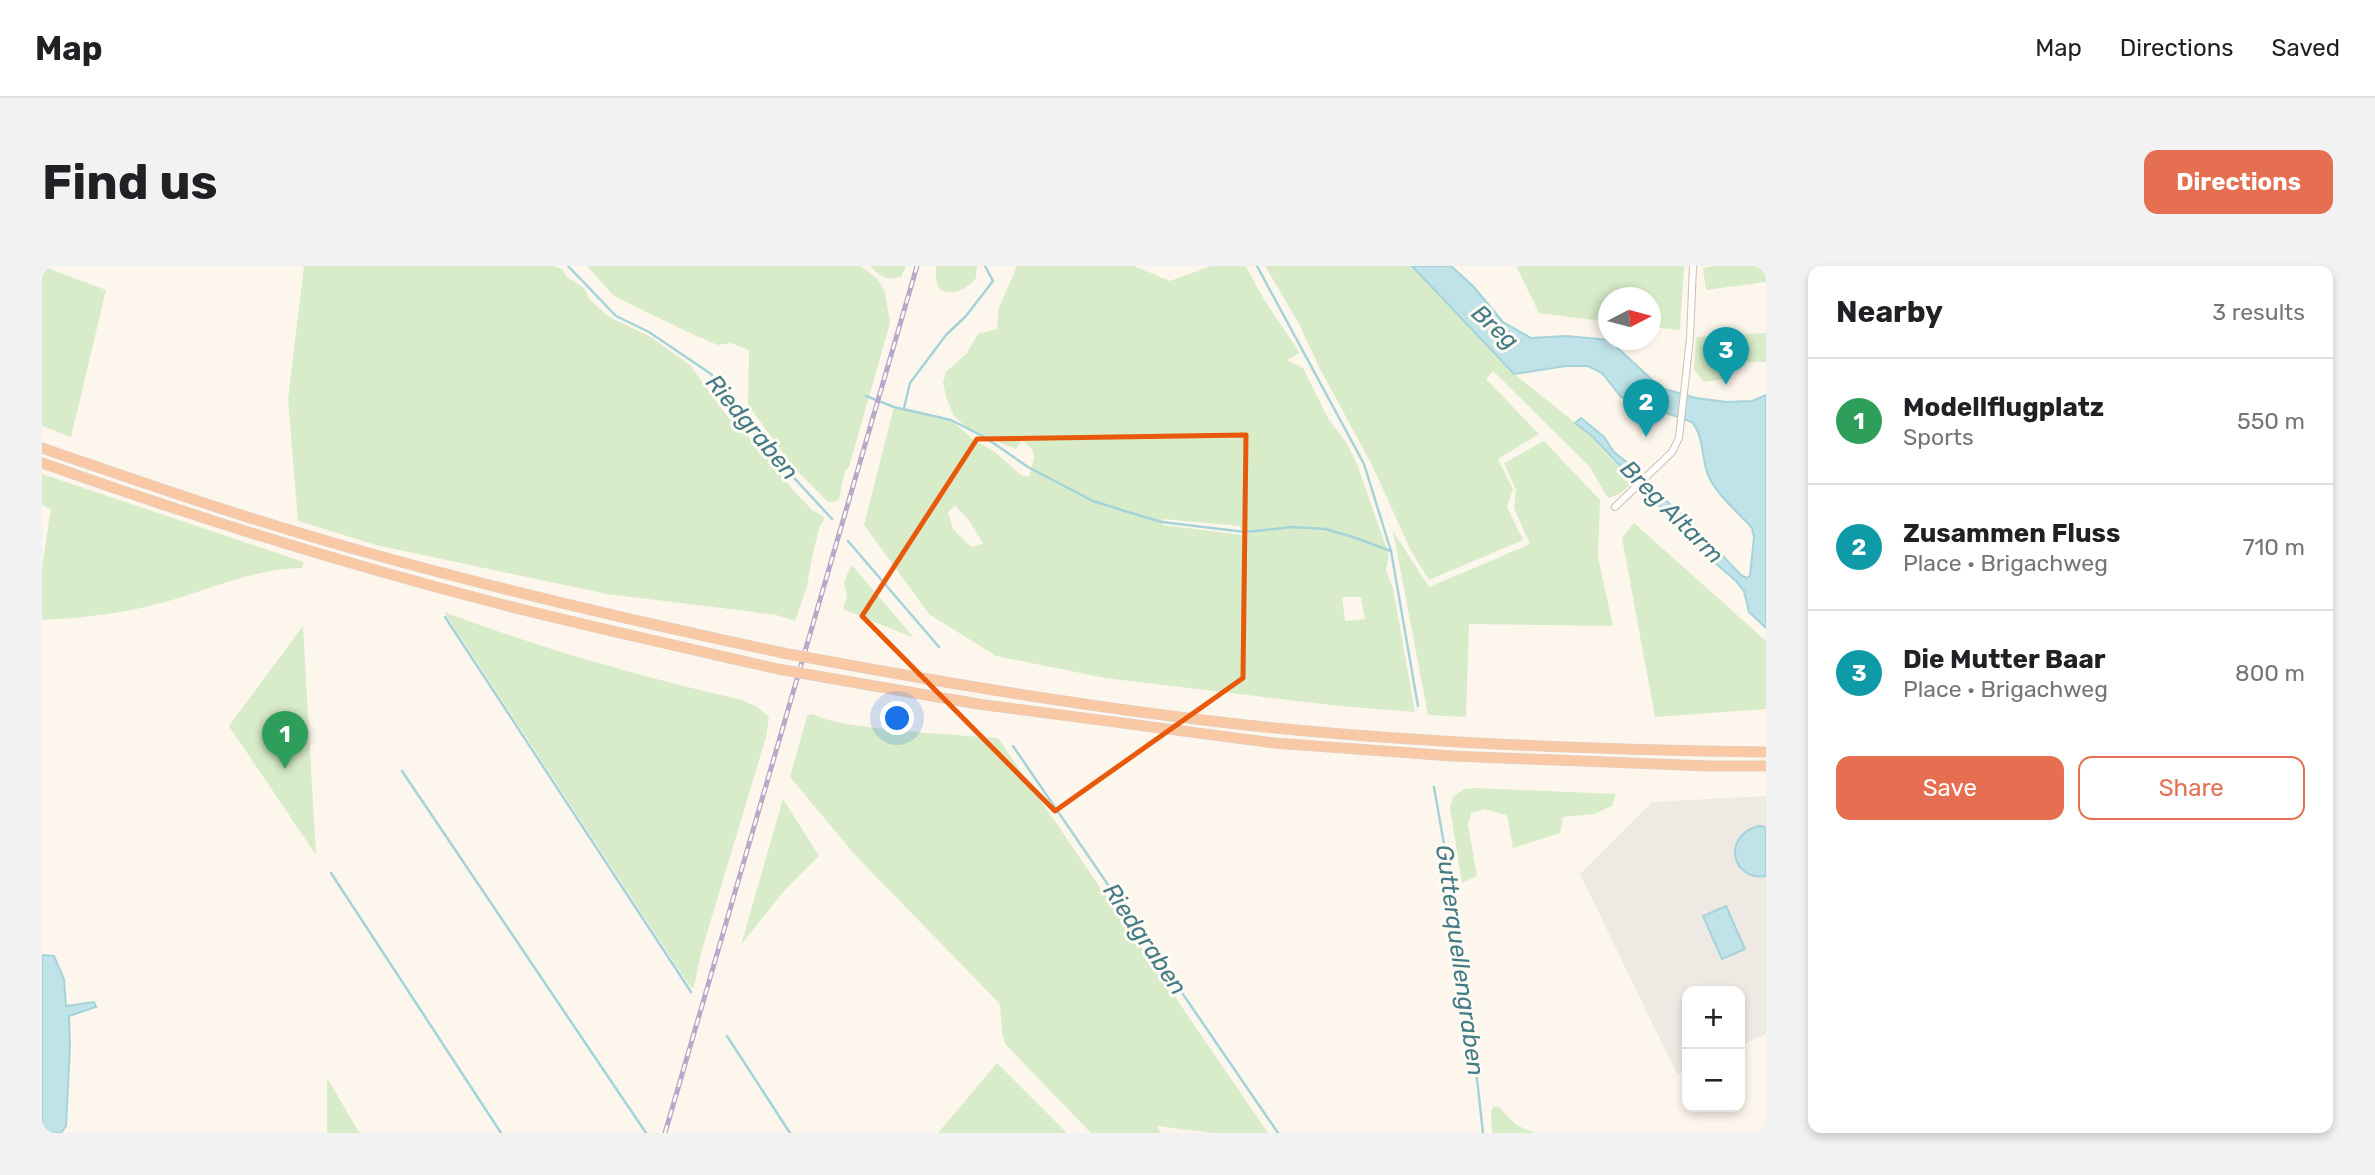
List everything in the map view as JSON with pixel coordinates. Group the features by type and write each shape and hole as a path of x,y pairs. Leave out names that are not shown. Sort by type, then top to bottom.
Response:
{"highway":[{"path":"42,448 230,512 363,552 509,591 783,653 980,690 1276,728 1630,750 1766,752"},
{"path":"42,463 150,501 359,565 517,608 823,677 978,704 1274,743 1452,756 1631,764 1766,766"}],"street":[{"path":"1615,506 1672,452 1679,438 1690,338 1693,266"}],"highlighted area":[{"path":"1246,435 1243,678 1055,811 862,616 977,439"}],"shaded area":[{"path":"1766,796 1766,1034 1745,1044 1745,986 1682,986 1682,1072 1677,1074 1580,874 1652,802"}],"green space":[{"path":"42,266 106,290 71,437 42,426"},
{"path":"304,266 553,266 562,269 567,277 584,288 590,300 609,317 651,337 690,365 728,417 756,444 812,510 823,516 807,586 795,621 776,615 607,594 376,545 298,521 288,399"},
{"path":"587,266 861,266 878,280 885,292 890,323 839,499 828,502 794,468 748,405 749,350 731,343 718,345 614,296"},
{"path":"870,266 906,266 901,277 887,278"},
{"path":"936,266 977,266 976,278 960,290 945,292 940,290 936,280"},
{"path":"1017,266 1134,266 1170,281 1211,266 1246,266 1263,298 1300,353 1287,360 1303,368 1329,420 1346,442 1357,464 1389,555 1386,571 1393,588 1415,712 1340,706 1105,678 996,656 929,614 864,525 894,407 951,420 974,440 995,452 1019,474 1029,477 1034,456 1031,448 1022,440 1016,449 969,430 954,416 943,383 946,372 967,353 978,334 997,329 999,308","holes":["955,506 969,520 983,544 971,547 953,529 948,512","1163,519 1240,526 1243,535 1163,525","1342,597 1361,597 1365,619 1345,621"]},
{"path":"1265,266 1412,266 1514,374 1592,436 1606,454 1635,481 1620,494 1608,498 1589,466 1493,371 1486,379 1539,434 1498,459 1513,489 1507,507 1523,540 1429,580 1411,551 1372,465 1299,324"},
{"path":"1516,266 1684,266 1680,330 1661,328 1661,287 1598,287 1598,321 1539,313"},
{"path":"1766,266 1766,282 1706,290 1703,268"},
{"path":"1766,333 1766,362 1745,362 1723,379 1704,382 1694,369 1696,337"},
{"path":"1544,441 1600,500 1598,557 1613,626 1469,624 1466,717 1428,715 1393,531 1429,587 1530,544 1514,508 1516,490 1504,463"},
{"path":"42,474 304,562 302,568 250,576 135,609 42,620 42,567 51,509 42,505"},
{"path":"1634,523 1766,641 1766,709 1655,717 1622,538"},
{"path":"852,565 914,638 843,609 847,597 844,581"},
{"path":"444,612 592,661 742,700 756,706 769,717 766,737 701,953 694,987 692,988 683,976"},
{"path":"303,626 316,855 229,726"},
{"path":"813,714 836,722 861,726 998,738 1268,1133 1213,1133 1157,1126 1161,1133 1091,1133 1006,1045 999,1003 855,855 790,777 807,716"},
{"path":"1464,789 1616,794 1612,806 1594,814 1563,817 1560,833 1513,848 1507,815 1484,809 1471,813 1468,825 1477,876 1462,883 1450,808 1453,797"},
{"path":"783,799 819,856 783,892 741,945"},
{"path":"997,1063 1067,1133 938,1133"},
{"path":"327,1078 356,1127 360,1133 327,1133"},
{"path":"1493,1107 1499,1107 1516,1125 1535,1133 1492,1133"}],"water":[{"path":"1412,266 1451,266 1473,286 1503,322 1531,338 1567,336 1598,339 1598,350 1620,350 1661,388 1696,398 1727,402 1752,401 1766,395 1766,628 1749,612 1744,591 1736,581 1713,561 1675,519 1652,500 1592,436 1575,423 1581,418 1604,437 1614,452 1638,471 1654,490 1747,578 1750,576 1754,537 1752,528 1726,501 1708,476 1699,436 1692,422 1621,397 1602,373 1588,366 1566,366 1514,374"},
{"path":"1758,826 1766,827 1766,876 1754,876 1745,872 1735,857 1739,839"},
{"path":"1726,906 1745,949 1722,959 1703,916"},
{"path":"42,955 54,956 64,979 66,1006 94,1002 96,1007 69,1016 66,1126 61,1133 42,1133"}],"waterway":[{"name":"Riedgraben","path":"568,266 616,316 649,332 711,374 761,442 832,519"},
{"path":"904,408 910,383 946,335 966,316 993,281 985,266"},
{"name":"Gutterquellengraben","path":"1257,266 1364,464 1391,551 1418,706"},
{"path":"866,396 894,407 951,420 986,438 1028,467 1093,501 1141,516 1162,522 1245,532 1293,527 1325,529 1391,551"},
{"name":"Riedgraben","path":"848,541 939,647"},
{"path":"445,617 691,992"},
{"name":"Riedgraben","path":"1013,746 1278,1133"},
{"path":"402,771 646,1133"},
{"name":"Gutterquellengraben","path":"1434,787 1463,953 1483,1133"},
{"path":"331,873 501,1133"},
{"path":"727,1036 790,1133"}],"railway":[{"path":"665,1133 917,266"}],"place":[{"name":"Die Mutter Baar","path":"1726,385"},
{"name":"Zusammen Fluss","path":"1646,437"},
{"name":"Modellflugplatz","path":"285,769"}],"water label":[{"name":"Breg","path":"1495,327"},
{"name":"Breg Altarm","path":"1672,512"}]}
